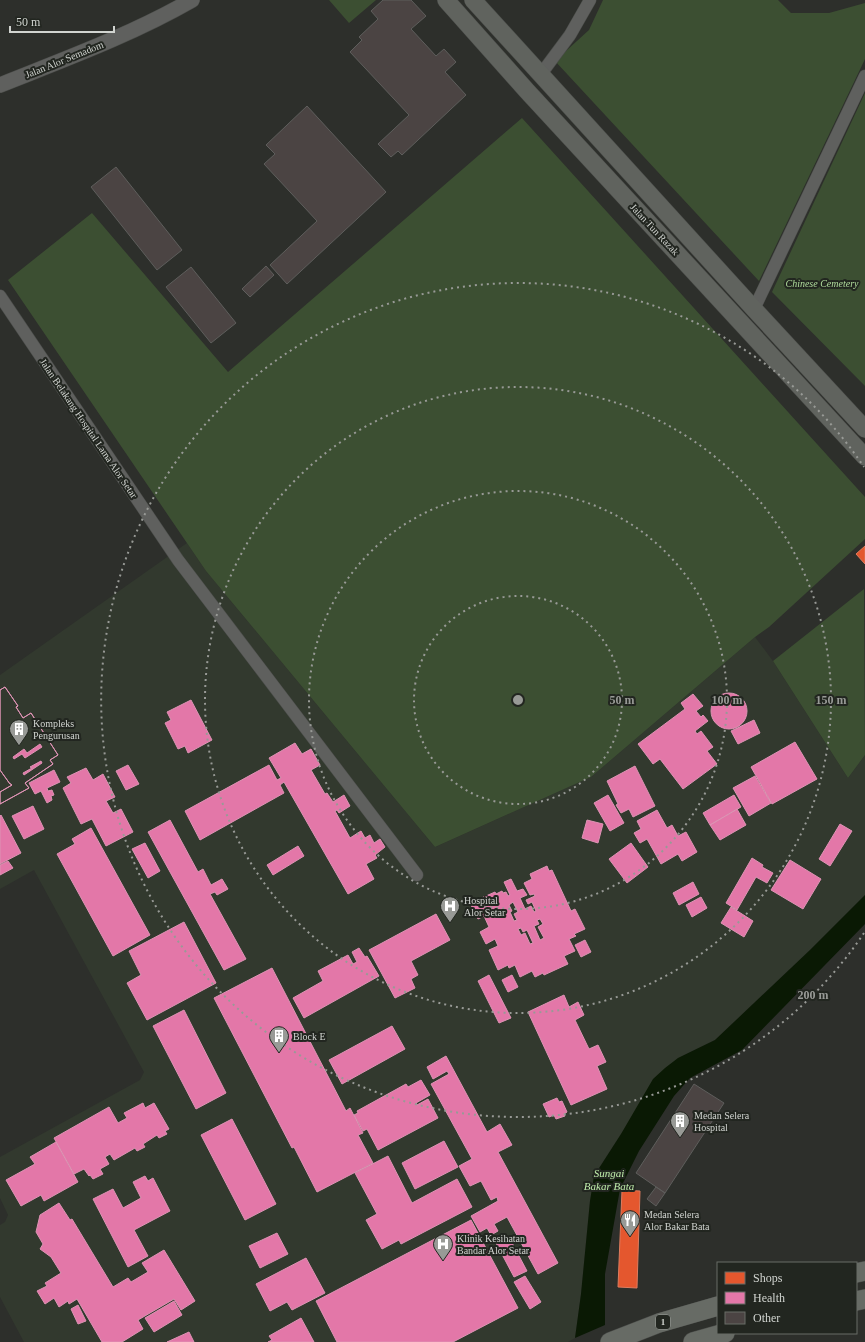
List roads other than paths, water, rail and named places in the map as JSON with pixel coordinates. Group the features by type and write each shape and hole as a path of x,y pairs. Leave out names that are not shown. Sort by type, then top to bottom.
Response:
{"main road":[{"name":"Jalan Tun Razak","path":"446,0 522,85 865,457"},
{"name":"Jalan Tun Razak","path":"473,0 754,309 865,428"},
{"name":"1","path":"610,1342 659,1323 717,1306"},
{"path":"693,1342 721,1334"}],"street":[{"name":"Jalan Alor Semadom","path":"0,85 151,23 192,0"},
{"path":"541,74 570,35 590,0"},
{"path":"754,309 865,76"},
{"name":"Jalan Belakang Hospital Lama Alor Setar","path":"0,296 178,560 417,875"}],"water":[{"name":"Sungai Bakar Bata","path":"865,895 865,924 742,1050 690,1078 674,1096 639,1151 620,1189 605,1274 605,1325 575,1338 594,1176 621,1134 653,1079 678,1058 715,1040 810,950"}],"place":[{"name":"Kompleks Pengurusan","path":"19,746"},
{"name":"Hospital Alor Setar","path":"450,923"},
{"name":"Block E","path":"279,1053"},
{"name":"Medan Selera Hospital","path":"680,1138"},
{"name":"Medan Selera Alor Bakar Bata","path":"630,1237"},
{"name":"Klinik Kesihatan Bandar Alor Setar","path":"443,1261"}],"park label":[{"name":"Chinese Cemetery","path":"822,283"}]}
